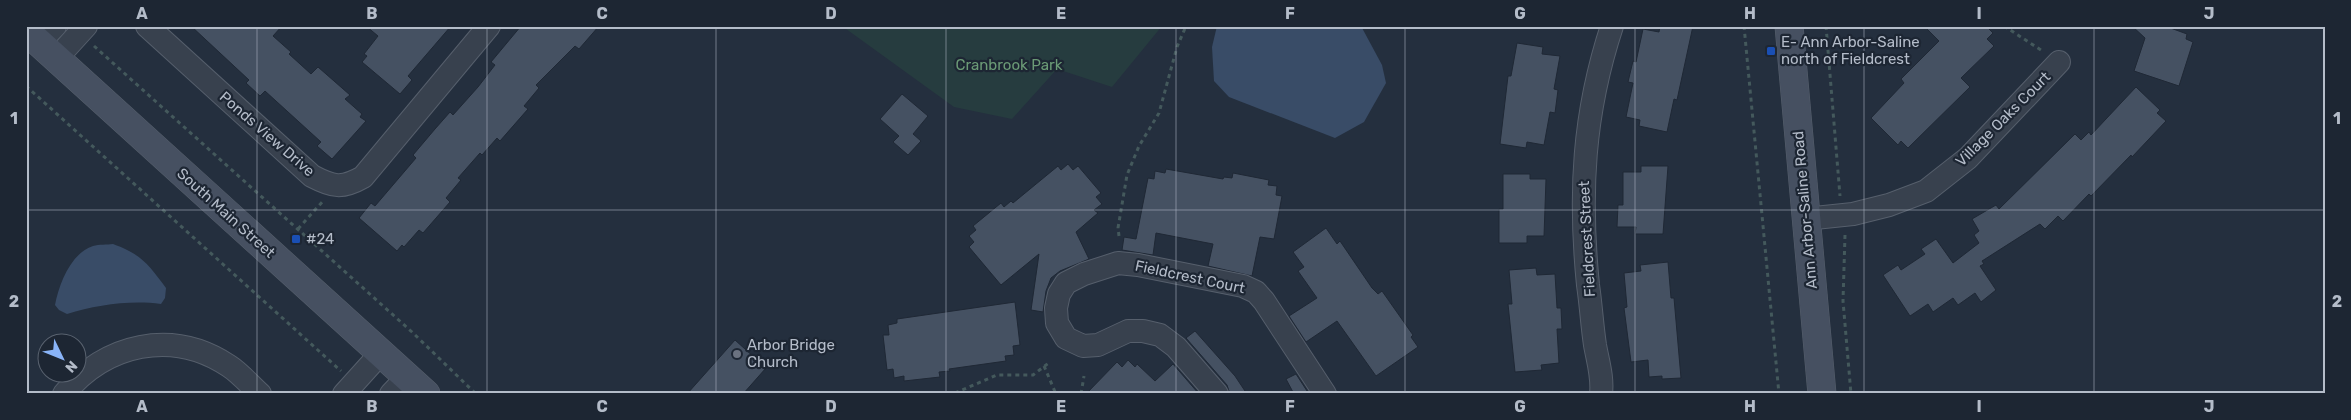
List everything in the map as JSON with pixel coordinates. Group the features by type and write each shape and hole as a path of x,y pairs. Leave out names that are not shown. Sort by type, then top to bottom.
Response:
{"street":[{"name":"Ponds View Drive","path":"146,26 312,176 328,184 348,186 363,177 489,26"},
{"name":"Fieldcrest Street","path":"1601,394 1600,368 1595,346 1585,253 1582,196 1583,166 1593,96 1612,26"},
{"name":"Ann Arbor-Saline Road","path":"1789,26 1822,394"},
{"path":"44,40 83,30"},
{"name":"South Main Street","path":"44,40 381,354 408,388"},
{"name":"Village Oaks Court","path":"1805,219 1853,214 1889,205 1926,190 1968,158 2059,62"},
{"name":"Fieldcrest Court","path":"1217,394 1176,346 1160,335 1141,330 1128,331 1098,345 1082,346 1066,338 1057,323 1056,308 1059,294 1066,283 1098,268 1118,263 1138,265 1242,286 1256,292 1264,301 1325,394"},
{"path":"64,394 76,379 96,363 117,353 139,346 164,345 186,348 209,355 230,366 260,394"},
{"path":"349,388 381,354"}],"path":[{"path":"1119,236 1118,228 1127,175 1139,146 1160,113 1177,47 1186,26"},
{"path":"1744,26 1779,394"},
{"path":"1826,26 1840,193"},
{"path":"2004,26 2059,62"},
{"path":"83,30 476,394"},
{"path":"26,86 349,388"},
{"path":"298,229 327,197 328,184"},
{"path":"1844,230 1842,301 1851,394"},
{"path":"955,393 997,375 1033,375 1050,362"},
{"path":"1044,366 1056,394"},
{"path":"1081,394 1084,376"}],"green space":[{"name":"Cranbrook Park","path":"842,26 1162,26 1112,87 1057,69 1012,119 954,107"}],"water":[{"path":"1217,26 1361,26 1382,65 1386,83 1364,122 1335,138 1229,97 1214,81 1212,47"},
{"path":"113,244 138,256 166,288 165,298 161,304 113,304 67,314 59,310 55,305 57,297 63,279 72,262 78,255 93,246"}],"building":[{"path":"191,26 282,26 273,36 311,74 318,67 350,95 345,99 362,114 360,117 366,121 332,159 317,146 321,142 265,91 260,96 246,83 249,80"},
{"path":"366,26 451,26 408,76 412,80 400,94 362,62 367,56 364,54 378,36"},
{"path":"521,26 599,26 579,49 575,46 536,85 539,88 524,106 528,109 500,141 497,138 482,155 480,153 458,178 461,180 446,198 450,202 423,233 419,230 404,247 402,245 397,251 359,218 371,203 375,206 416,158 413,155 450,112 453,115 478,87 495,65 491,62"},
{"path":"1660,26 1693,26 1677,100 1674,99 1667,132 1639,126 1640,120 1626,117 1633,83 1628,82 1633,61 1636,62 1643,29 1659,32"},
{"path":"1924,26 1986,26 1993,33 1987,39 1994,46 1961,78 1970,87 1908,148 1901,141 1898,145 1871,118 1904,83 1901,79 1939,41"},
{"path":"2132,26 2165,26 2187,34 2186,39 2193,42 2179,86 2134,71 2145,38"},
{"path":"1517,43 1543,47 1542,54 1560,56 1554,89 1558,90 1555,113 1550,112 1544,145 1527,142 1526,148 1500,144 1508,76 1511,76"},
{"path":"2136,87 2160,110 2157,113 2166,121 2132,157 2131,155 2091,196 2089,194 2063,221 2058,216 2045,229 2040,224 1982,261 1984,264 1980,266 1996,290 1981,302 1975,293 1958,305 1953,298 1933,312 1928,304 1910,316 1883,275 1898,265 1901,270 1925,254 1921,249 1936,239 1953,263 1979,243 1974,235 1979,231 1972,219 1996,205 1999,209 2075,134 2081,140 2089,132 2091,135"},
{"path":"902,94 928,116 913,134 921,141 908,155 893,142 899,136 880,119"},
{"path":"1068,164 1073,170 1078,166 1101,193 1096,197 1102,204 1094,210 1098,213 1076,232 1089,259 1060,271 1051,278 1046,291 1043,312 1031,310 1039,254 1001,285 969,247 974,242 969,236 976,230 973,226 1001,203 1004,207 1011,201 1013,203 1058,166 1061,170"},
{"path":"1641,166 1668,166 1663,234 1635,234 1636,227 1617,227 1618,205 1623,205 1623,172 1641,172"},
{"path":"1166,169 1223,179 1224,177 1232,178 1233,173 1269,180 1268,185 1277,186 1276,195 1282,196 1274,239 1260,237 1252,276 1208,266 1213,244 1156,233 1153,255 1122,250 1124,237 1136,239 1148,178 1154,179 1155,171 1165,173"},
{"path":"1503,174 1530,174 1530,179 1546,179 1544,236 1527,236 1527,243 1499,243 1499,209 1503,209"},
{"path":"1326,228 1337,244 1340,241 1372,288 1378,294 1382,291 1413,335 1411,337 1418,347 1376,376 1337,321 1306,342 1289,316 1317,298 1298,271 1304,267 1293,252"},
{"path":"1668,262 1671,298 1674,298 1681,378 1662,379 1662,376 1649,377 1648,360 1631,362 1624,308 1627,307 1624,273 1641,271 1640,265"},
{"path":"1536,268 1537,275 1555,274 1557,308 1561,308 1562,329 1557,329 1559,363 1541,365 1542,370 1515,372 1508,304 1512,304 1509,270"},
{"path":"1015,302 1020,345 1013,346 1014,355 1005,356 1006,361 949,369 950,371 939,372 940,377 904,381 904,376 894,378 893,369 887,370 883,335 889,335 888,325 897,323 897,319"},
{"path":"1195,331 1235,376 1247,394 1230,394 1227,385 1186,338"},
{"name":"Arbor Bridge Church","path":"735,340 766,368 743,394 687,394"},
{"path":"1128,360 1135,367 1137,364 1155,381 1173,364 1199,394 1086,394 1117,362 1122,367"},
{"path":"1296,374 1309,394 1294,394 1286,379"}],"place":[{"name":"E- Ann Arbor-Saline north of Fieldcrest","path":"1771,51"},
{"name":"#24","path":"296,239"},
{"name":"Arbor Bridge Church","path":"737,354"}]}
